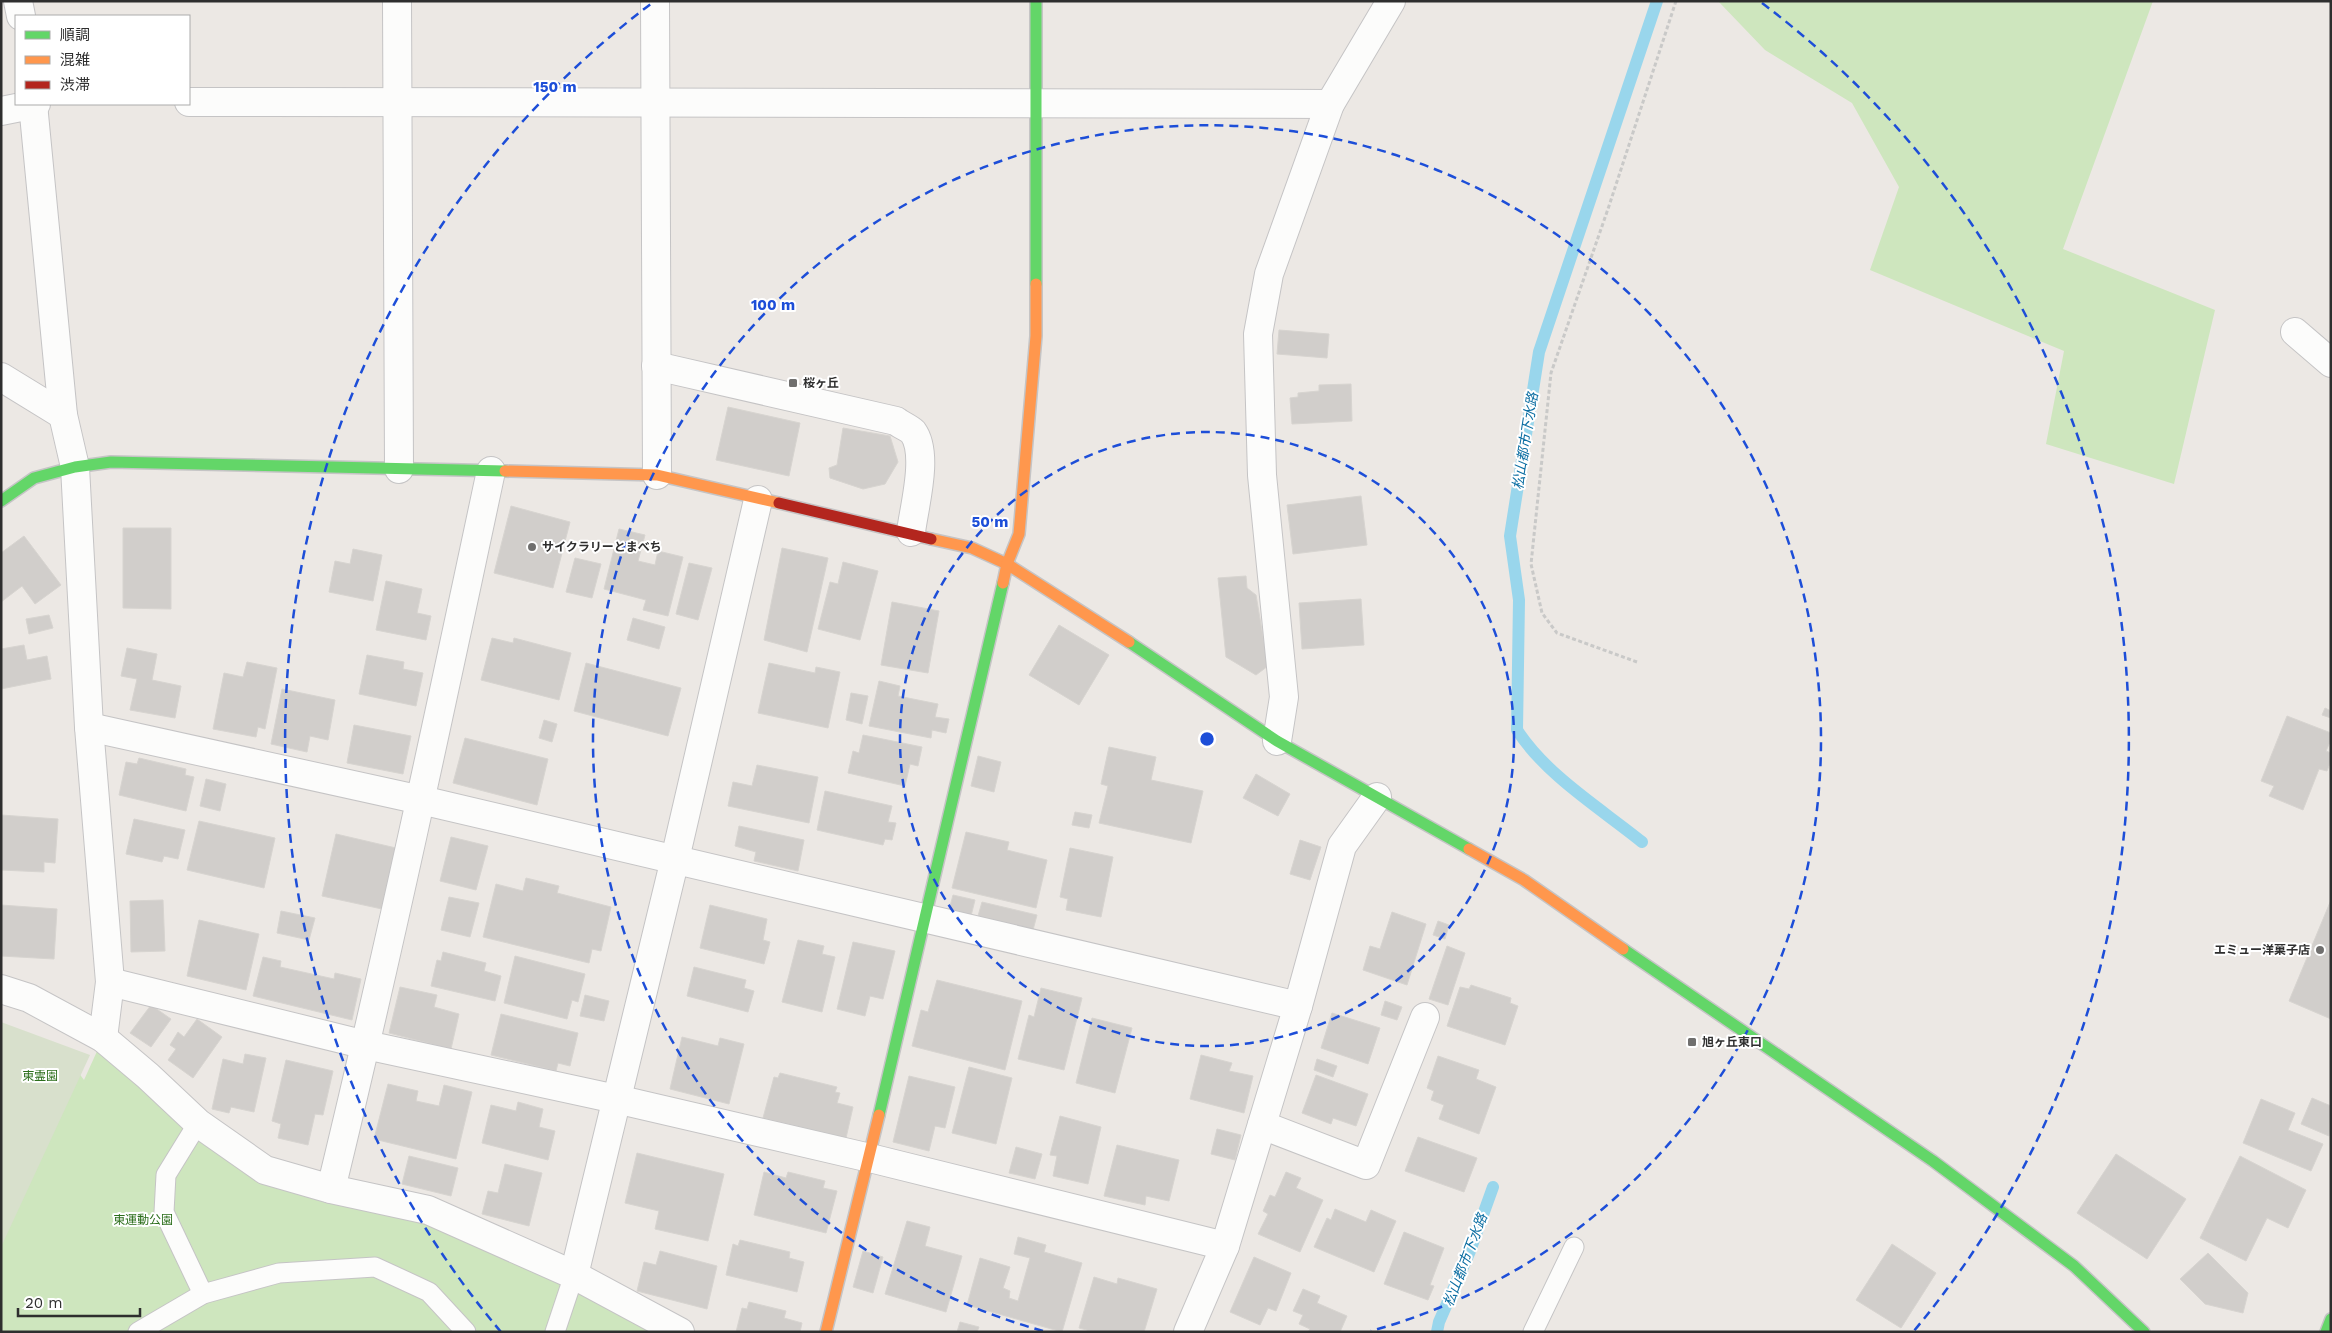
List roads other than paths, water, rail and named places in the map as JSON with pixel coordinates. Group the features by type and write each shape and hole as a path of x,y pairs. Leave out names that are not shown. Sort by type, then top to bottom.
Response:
{"main road":[{"path":"826,1332 870,1158 1007,564 1019,534 1036,336 1036,1"},
{"path":"1,500 34,478 75,467 110,462 657,475 758,500 911,532 972,548 1007,564 1102,624 1277,741 1524,880 1717,1015 1933,1161 2074,1266 2144,1332"},
{"path":"2326,1332 2331,1319"}],"street":[{"path":"18,1 20,15"},
{"path":"396,1 399,469"},
{"path":"655,1 657,475"},
{"path":"1277,741 1284,697 1262,475 1258,334 1269,274 1330,104 1391,1"},
{"path":"190,102 397,101 1035,105 1330,104"},
{"path":"1,111 28,105"},
{"path":"33,105 63,415 75,467 89,727 110,982 104,1038"},
{"path":"2296,332 2331,363"},
{"path":"656,366 896,421 912,432 919,450 920,464 911,532"},
{"path":"1,377 63,415"},
{"path":"331,1189 366,1045 421,800 491,471"},
{"path":"574,1274 675,859 758,500"},
{"path":"89,727 421,800 1298,1006"},
{"path":"1188,1332 1225,1246 1298,1006 1342,846 1377,796"},
{"path":"110,982 366,1045 616,1099 870,1158 1225,1246"},
{"path":"1,989 29,998 104,1038 198,1123 265,1170 331,1189 428,1210 574,1274 680,1332"},
{"path":"1262,1126 1366,1165 1425,1017"}],"lane":[{"path":"198,1123 166,1176 164,1212 203,1294"},
{"path":"1533,1332 1574,1247"},
{"path":"138,1332 203,1294 279,1273 375,1267 429,1292 466,1332"},
{"path":"555,1332 574,1274"}],"waterway":[{"name":"松山都市下水路","path":"1642,842 1559,777 1529,747 1517,730 1519,600 1510,536 1539,352 1657,1"},
{"name":"松山都市下水路","path":"1437,1332 1439,1322 1470,1251 1493,1187"}],"place":[{"name":"桜ヶ丘","path":"793,383"},
{"name":"サイクラリーとまべち","path":"532,547"},
{"name":"エミュー洋菓子店","path":"2320,950"},
{"name":"旭ヶ丘東口","path":"1692,1042"}],"park label":[{"name":"東霊園","path":"40,1076"},
{"name":"東運動公園","path":"143,1220"}]}
